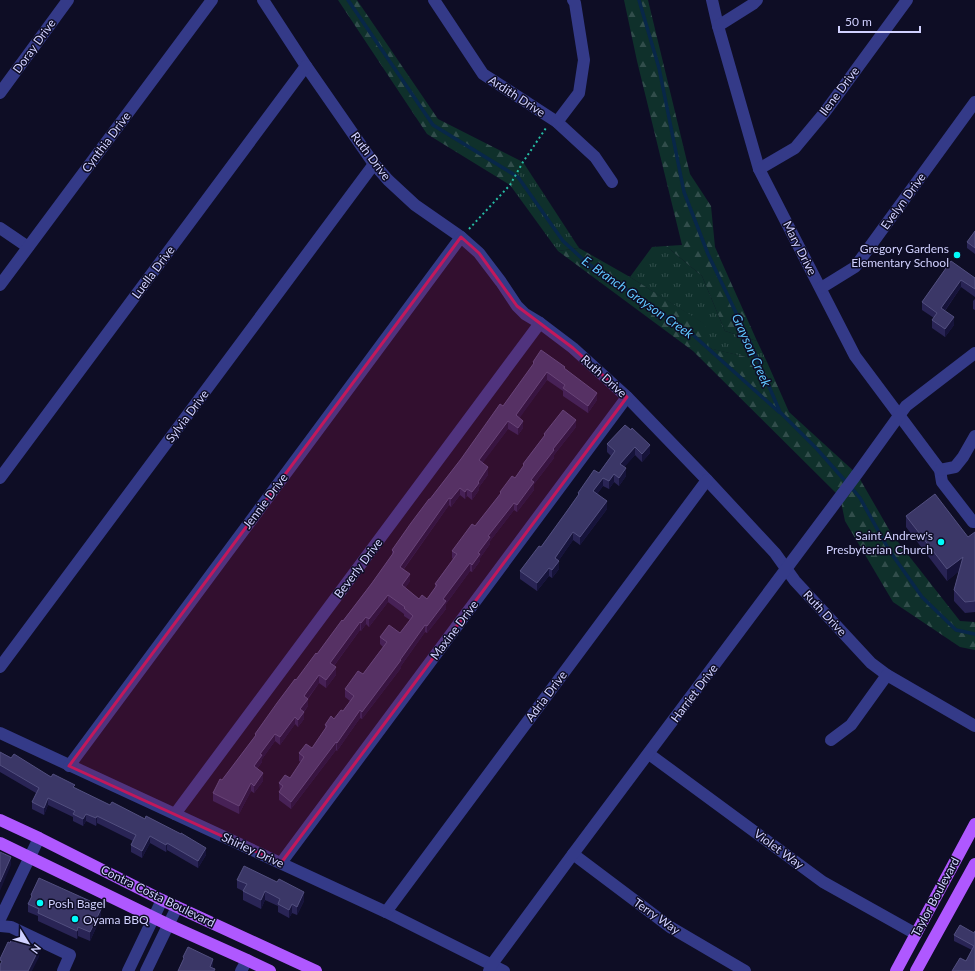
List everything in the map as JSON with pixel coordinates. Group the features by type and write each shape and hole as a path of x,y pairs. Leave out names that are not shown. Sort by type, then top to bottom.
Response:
{"main road":[{"name":"Contra Costa Boulevard","path":"0,820 162,900 316,971"},
{"name":"Taylor Boulevard","path":"896,971 975,824"},
{"name":"Contra Costa Boulevard","path":"0,843 153,918 270,971"},
{"name":"Taylor Boulevard","path":"916,971 975,864"}],"street":[{"name":"Doray Drive","path":"0,93 68,0"},
{"name":"Cynthia Drive","path":"0,285 212,0"},
{"name":"Ruth Drive","path":"263,0 306,66 374,164 388,180 416,205 461,237 479,253 517,306 525,314 540,323 573,348 627,397 707,480 774,553 795,580 871,663 887,675 975,726"},
{"name":"Ardith Drive","path":"434,0 483,74 555,120 595,157 612,182"},
{"path":"555,120 579,93 584,60 575,3 573,0"},
{"name":"Mary Drive","path":"712,0 759,169 855,356 940,470 942,482 973,522 975,522"},
{"path":"718,26 757,0"},
{"name":"Ilene Drive","path":"759,169 795,148 825,112 907,0"},
{"name":"Luella Drive","path":"0,478 306,66"},
{"name":"Evelyn Drive","path":"820,288 855,267 975,102"},
{"name":"Sylvia Drive","path":"0,667 374,164"},
{"path":"0,228 28,247"},
{"name":"Jennie Drive","path":"69,766 461,237"},
{"name":"Beverly Drive","path":"176,814 540,323"},
{"name":"Harriet Drive","path":"490,968 906,406 974,358"},
{"name":"Maxine Drive","path":"281,863 627,397"},
{"path":"940,470 954,467 963,457 975,436"},
{"name":"Adria Drive","path":"386,912 707,480"},
{"path":"831,740 850,725 887,675"},
{"name":"Shirley Drive","path":"0,733 386,912 490,968 504,971"},
{"name":"Violet Way","path":"649,754 823,882 916,934"},
{"path":"0,919 39,838"},
{"name":"Terry Way","path":"573,854 670,927 745,971"},
{"path":"128,971 162,900"},
{"path":"146,971 177,907"},
{"path":"0,926 12,927 70,955 63,971"},
{"path":"241,971 247,960"}],"path":[{"path":"461,237 510,185 523,162 555,120"}],"highlighted area":[{"path":"461,237 479,253 517,306 573,348 627,397 281,863 69,766"}],"green space":[{"path":"338,0 357,0 438,119 523,162 510,185 427,134"},
{"path":"624,0 648,0 690,174 711,206 715,247 757,341 725,331 702,276 666,246 682,245 637,61"},
{"path":"523,162 579,248 558,251 510,185"},
{"path":"666,246 702,276 725,331 757,341 767,362 708,348 704,324 630,277 652,247"},
{"path":"579,248 630,277 705,324 709,348 767,362 789,412 857,474 891,533 960,621 975,622 975,650 960,647 893,602 845,521 840,497 693,351 558,251"}],"building":[{"path":"975,231 975,248 967,242"},
{"path":"951,261 975,278 975,289 961,280 941,308 954,317 945,329 932,320 937,313 922,302"},
{"path":"541,350 597,393 588,406 563,388 565,385 547,372 516,415 523,421 518,428 508,421 479,460 488,467 472,492 467,489 465,492 460,488 451,499 449,498 400,567 410,574 402,585 419,599 422,595 427,599 437,585 435,584 457,554 452,551 472,524 475,526 501,493 500,492 512,476 515,478 524,465 523,464 545,435 544,434 563,410 576,420 531,480 534,482 517,505 514,503 488,536 490,537 478,553 480,554 472,565 470,563 443,599 446,601 427,626 425,625 362,712 360,710 337,743 336,742 291,802 279,792 283,786 279,783 285,775 290,778 304,757 299,753 306,744 312,748 327,726 325,725 331,716 334,719 341,710 343,711 354,696 345,689 358,671 363,674 387,642 380,637 389,625 400,633 413,616 404,608 405,607 388,595 369,619 366,617 361,623 360,622 330,663 336,667 326,680 319,675 304,696 308,699 300,709 304,712 298,720 295,717 280,737 275,734 260,754 262,755 254,766 263,773 254,786 251,783 239,806 213,793 220,779 222,780 256,735 255,734 295,679 296,680 316,653 317,654 372,583 394,552 392,550 411,523 461,459 500,404 503,406 534,363 533,362"},
{"path":"625,425 631,430 632,428 650,445 642,454 635,447 620,464 626,468 619,478 614,474 609,481 603,478 593,491 607,501 580,537 573,532 555,558 559,561 552,570 549,568 537,583 520,571 539,546 541,547 579,494 578,493 594,470 599,473 615,451 607,444"},
{"path":"935,494 968,537 975,532 975,601 965,602 954,590 963,557 947,569 906,516"},
{"path":"0,752 11,758 14,754 51,777 53,774 75,785 73,787 110,805 112,802 145,819 146,816 181,833 206,848 198,861 167,843 166,845 150,836 142,851 131,845 136,835 97,816 96,818 86,814 83,819 73,814 75,811 48,798 44,808 32,802 39,788 0,765"},
{"path":"0,852 11,857 0,882"},
{"path":"244,866 277,882 279,879 304,892 297,907 292,904 289,910 278,904 280,899 265,891 261,900 243,891 247,884 237,880"},
{"path":"39,878 90,901 89,904 101,909 90,932 78,927 77,931 38,913 39,909 28,904"},
{"path":"960,925 974,933 975,931 975,971 952,971 960,958 966,961 974,946 954,935"},
{"path":"18,939 39,949 28,971 0,971 2,961 0,959 8,942 10,943 11,940 17,943"},
{"path":"188,947 213,959 210,967 215,969 214,971 178,971"}],"waterway":[{"name":"E. Branch Grayson Creek","path":"348,0 433,125 518,177 563,241 587,263 692,334 779,412"},
{"name":"Grayson Creek","path":"639,0 659,68 684,192 708,254 749,340 780,412 817,449 847,483"},
{"name":"Grayson Creek","path":"851,487 860,498 889,550 922,597 956,630 975,634"}],"place":[{"name":"Gregory Gardens Elementary School","path":"957,255"},
{"name":"Saint Andrew's Presbyterian Church","path":"941,542"},
{"name":"Posh Bagel","path":"40,903"},
{"name":"Oyama BBQ","path":"75,919"}]}
